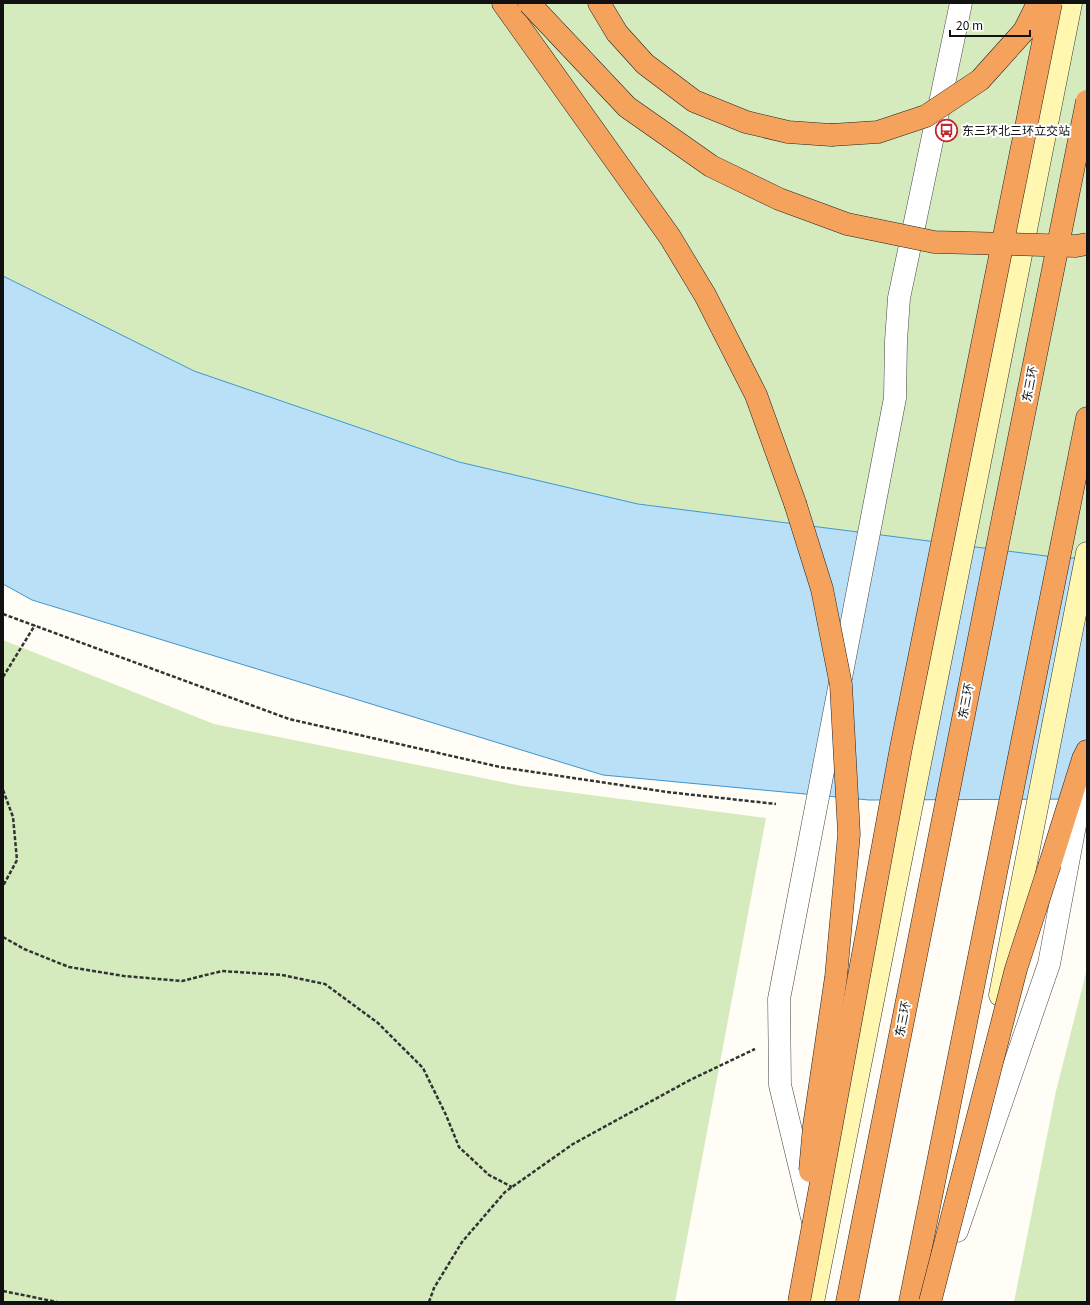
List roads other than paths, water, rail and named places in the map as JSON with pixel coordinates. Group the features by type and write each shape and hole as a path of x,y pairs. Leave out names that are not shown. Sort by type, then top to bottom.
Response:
{"highway":[{"path":"503,3 665,231 705,294 756,395 795,503 822,589 841,685 849,834 836,978 814,1126 798,1302"},
{"path":"529,3 627,107 711,166 779,199 847,224 934,242 1076,246 1087,244"},
{"path":"599,3 617,33 644,64 694,101 746,122 788,132 831,135 878,132 926,116 980,80 1024,31 1038,3"},
{"path":"798,1302 901,748 1051,3"},
{"name":"东三环","path":"846,1302 1087,101"},
{"path":"910,1302 1087,418"},
{"path":"930,1302 1016,969 1082,759 1087,751"}],"main road":[{"path":"813,1302 1071,3"},
{"path":"939,1302 1087,553"}],"street":[{"path":"822,1257 780,1085 779,999 895,398 896,340 899,298 961,3"},
{"path":"946,1263 1049,964 1087,760"}],"water":[{"path":"3,276 194,371 459,462 638,504 1062,558 1087,558 1087,799 869,800 603,775 32,600 3,584"}],"place":[{"name":"东三环北三环立交站","path":"946,131"}]}
